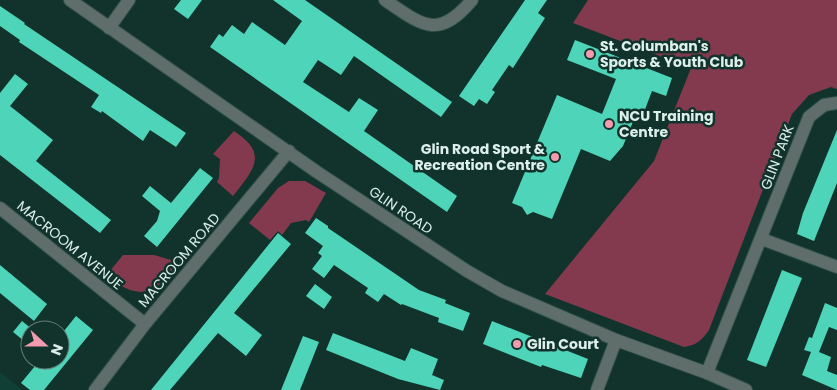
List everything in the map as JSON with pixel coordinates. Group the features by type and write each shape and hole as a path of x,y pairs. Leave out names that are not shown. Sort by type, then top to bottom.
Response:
{"street":[{"name":"GLIN ROAD","path":"70,0 288,151 467,271 502,291 616,340 707,373 746,390"},
{"path":"109,28 129,0"},
{"path":"385,0 422,23 441,26 460,14 472,0"},
{"name":"GLIN PARK","path":"707,373 810,117 824,105 837,103"},
{"name":"MACROOM ROAD","path":"95,390 145,324 288,151"},
{"name":"MACROOM AVENUE","path":"0,208 145,324"},
{"path":"762,238 837,267"},
{"path":"597,390 616,340"}],"shaded area":[{"path":"588,0 837,0 837,89 831,87 809,95 792,114 709,330 699,342 689,346 684,347 545,294 654,161 691,68 573,23"},
{"path":"234,131 252,147 255,155 252,170 233,196 217,182 220,159 213,154"},
{"path":"289,181 305,181 326,193 309,222 306,220 291,223 282,235 278,231 270,240 249,223 278,188"},
{"path":"123,255 154,255 178,262 154,289 138,292 105,277"},
{"path":"0,372 22,390 0,390"}],"building":[{"path":"181,0 202,0 188,19 174,9"},
{"path":"273,0 305,0 452,102 441,117 354,56 341,75 318,60 303,82 349,112 359,98 378,110 364,131 457,196 447,212 210,47 219,34 223,37 232,25 244,34 252,22 285,45 302,21"},
{"path":"525,0 547,0 538,13 545,18 513,68 509,65 492,90 495,92 487,104 479,99 474,106 459,96"},
{"path":"0,6 186,133 176,147 150,130 143,141 102,111 101,113 91,107 99,95 19,42 20,40 0,26"},
{"path":"575,40 672,78 666,96 652,91 641,120 635,117 623,146 610,161 581,149 552,219 533,212 527,215 522,207 512,203 557,95 602,114 616,79 567,60"},
{"path":"15,74 28,84 10,106 53,140 36,161 111,220 100,233 0,155 0,93"},
{"path":"837,130 837,183 814,241 797,234 803,213"},
{"path":"200,168 213,178 157,247 144,236 157,221 160,211 142,196 150,186 171,203"},
{"path":"316,218 419,290 446,300 445,303 470,313 463,331 438,322 439,318 401,305 384,294 378,302 365,293 368,288 334,265 324,278 312,269 322,256 318,253 323,246 305,233"},
{"path":"278,233 291,244 234,313 262,335 246,356 218,333 170,390 151,390"},
{"path":"0,265 47,304 33,320 0,293"},
{"path":"782,270 802,278 766,367 747,360"},
{"path":"315,284 332,297 324,309 306,296"},
{"path":"825,303 837,308 837,330 829,327 819,352 831,357 827,371 837,375 837,390 802,375 811,352 804,350 809,337 812,338"},
{"path":"76,316 93,330 70,358 70,324"},
{"name":"Glin Court","path":"492,321 588,359 581,378 542,365 541,367 483,344"},
{"path":"20,323 20,338 13,332"},
{"path":"333,333 405,361 411,348 438,359 432,375 444,380 440,390 398,379 326,350"},
{"path":"303,336 319,342 300,390 281,390"},
{"path":"32,370 60,370 44,390 30,390 21,383"}],"place":[{"name":"St. Columban's Sports & Youth Club","path":"590,54"},
{"name":"NCU Training Centre","path":"609,124"},
{"name":"Glin Road Sport & Recreation Centre","path":"555,157"},
{"name":"Glin Court","path":"517,344"}]}
